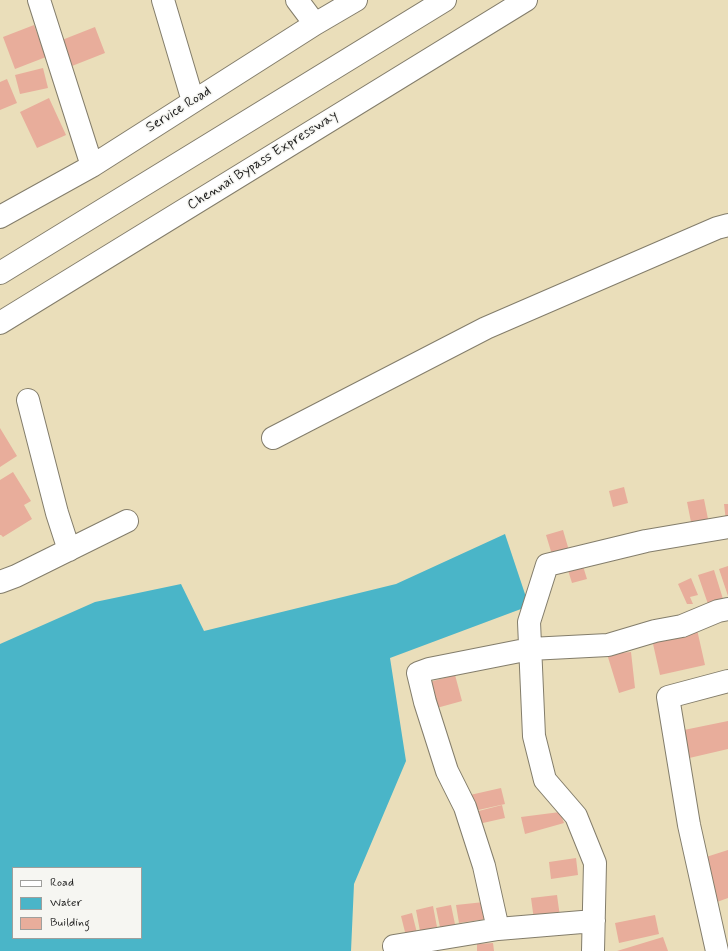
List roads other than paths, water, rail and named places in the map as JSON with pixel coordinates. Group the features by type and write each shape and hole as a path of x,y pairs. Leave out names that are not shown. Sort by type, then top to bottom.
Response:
{"main road":[{"path":"40,0 92,166"},
{"path":"163,0 193,101"},
{"path":"297,0 315,24"},
{"name":"Service Road","path":"0,217 92,166 315,24 356,0"},
{"path":"0,273 445,0"},
{"name":"Chennai Bypass Expressway","path":"0,323 526,0"},
{"path":"273,438 486,328 717,228 728,225"},
{"path":"28,400 57,512 69,550"},
{"path":"0,582 16,576 127,521"},
{"path":"593,951 595,863 576,816 545,780 534,736 529,622 547,565 646,542 728,527"},
{"path":"498,929 481,859 465,807 447,771 424,702 418,673 429,669 530,649 608,645 682,626 718,611 728,609"},
{"path":"717,951 689,825 668,697 728,681"},
{"path":"394,946 498,929 594,921"}],"water":[{"path":"505,534 529,606 390,658 406,761 354,884 351,951 0,951 0,644 95,602 181,584 204,631 396,584"}]}
